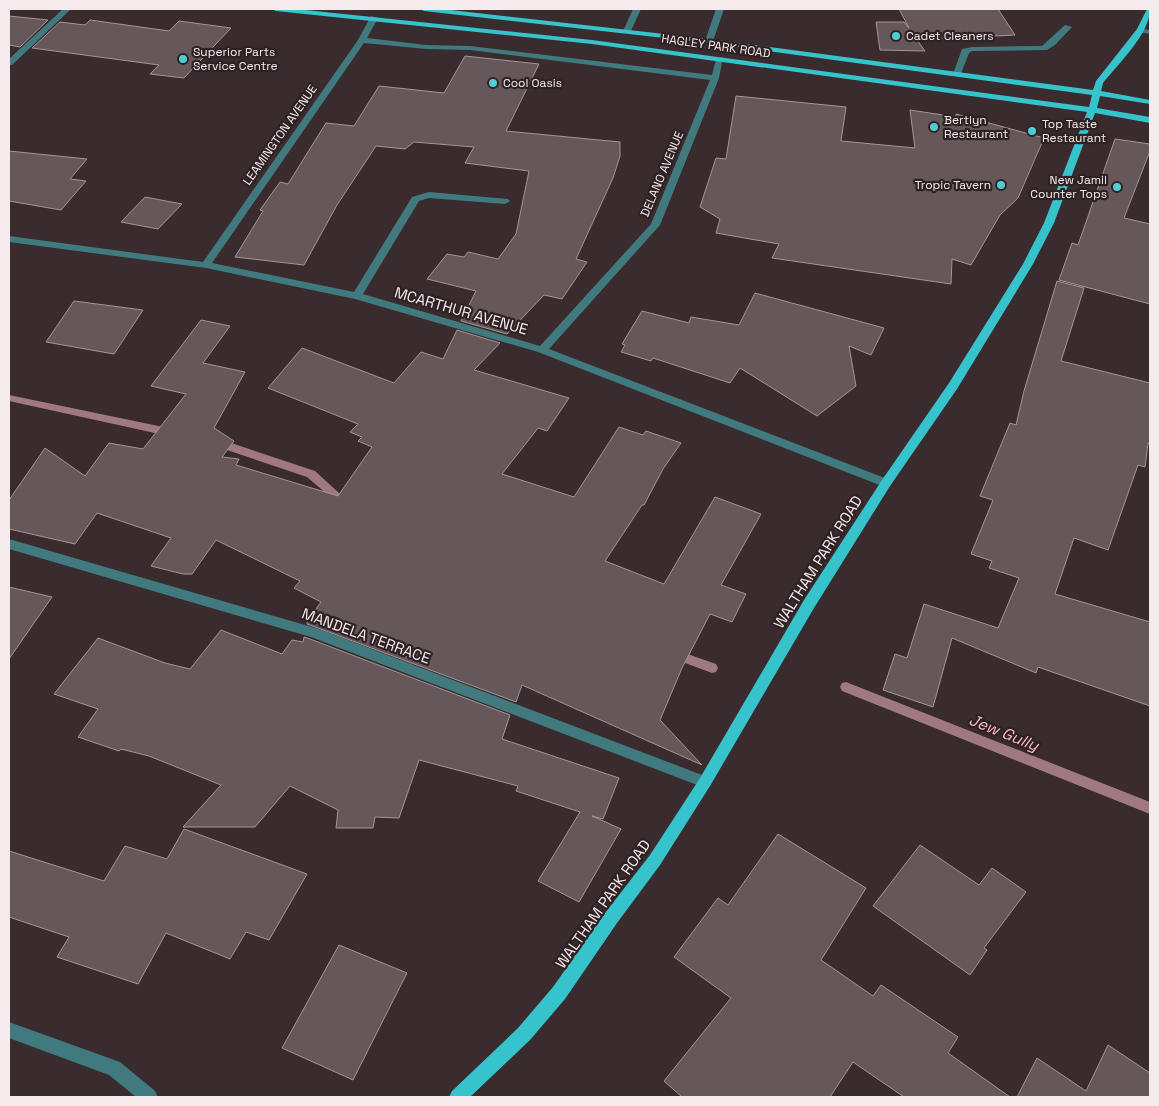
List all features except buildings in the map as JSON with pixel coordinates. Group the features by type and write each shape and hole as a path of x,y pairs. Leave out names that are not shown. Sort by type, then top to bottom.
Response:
{"main road":[{"name":"HAGLEY PARK ROAD","path":"276,9 592,42 1092,110 1150,120"},
{"name":"HAGLEY PARK ROAD","path":"424,9 461,10 709,41 1096,93 1150,102"},
{"name":"WALTHAM PARK ROAD","path":"458,1097 524,1034 559,993 611,918 655,860 705,782 809,604 886,483 953,386 1028,264 1049,223 1092,110 1099,83 1146,31 1150,10"}],"street":[{"path":"9,63 67,9"},
{"path":"627,31 637,9"},
{"path":"709,41 720,9"},
{"name":"LEAMINGTON AVENUE","path":"206,265 362,40 374,18"},
{"path":"957,74 966,51 972,49 1044,48 1052,43 1068,26"},
{"path":"362,40 426,47 470,48 715,78"},
{"name":"DELANO AVENUE","path":"542,350 655,225 715,78 720,59"},
{"path":"357,296 415,199 429,195 505,201"},
{"name":"MCARTHUR AVENUE","path":"9,239 206,265 357,296 542,350 886,483"},
{"name":"MANDELA TERRACE","path":"9,544 314,633 705,782"},
{"path":"9,1030 114,1068 149,1097"}],"waterway":[{"path":"9,398 173,433"},
{"path":"216,442 311,474 346,504"},
{"path":"673,654 712,668"},
{"name":"Jew Gully","path":"846,687 1150,808"}],"place":[{"name":"Cadet Cleaners","path":"896,36"},
{"name":"Superior Parts Service Centre","path":"183,59"},
{"name":"Cool Oasis","path":"493,83"},
{"name":"Bertlyn Restaurant","path":"934,127"},
{"name":"Top Taste Restaurant","path":"1032,131"},
{"name":"Tropic Tavern","path":"1001,185"},
{"name":"New Jamil Counter Tops","path":"1117,187"}]}
